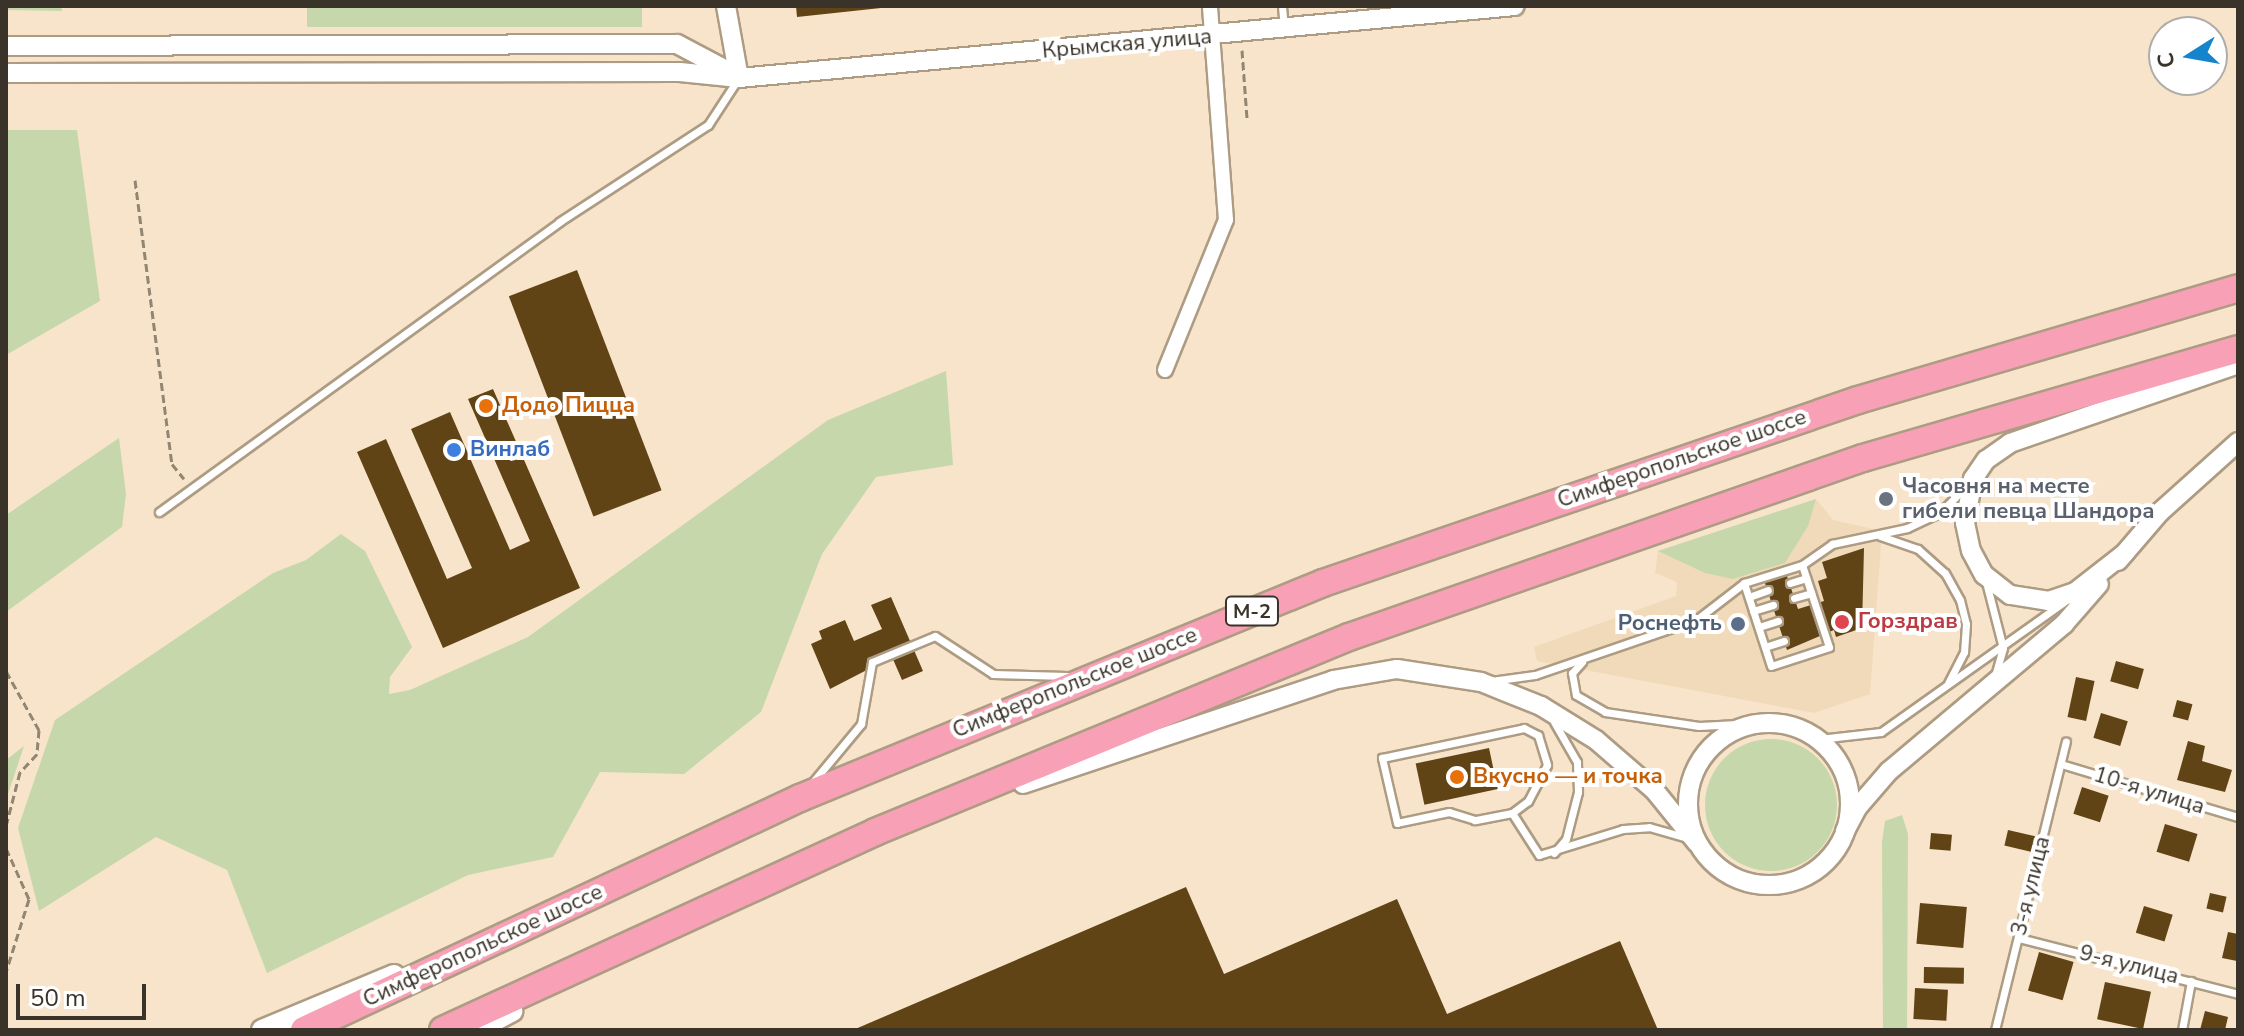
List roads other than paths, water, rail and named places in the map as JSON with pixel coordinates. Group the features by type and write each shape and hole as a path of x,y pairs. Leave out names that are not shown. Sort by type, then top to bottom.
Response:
{"highway":[{"name":"Симферопольское шоссе","path":"304,1030 800,798 1089,675 1323,583 1638,472 1858,400 2238,288"},
{"path":"443,1030 875,832 1349,637 1652,528 1863,458 2238,349"}],"main road":[{"path":"262,1030 652,867"},
{"path":"477,1030 665,927"}],"street":[{"path":"726,6 739,78"},
{"path":"1165,370 1226,220 1210,6"},
{"name":"Крымская улица","path":"6,73 680,72 739,78 1213,37 1515,6"},
{"path":"6,46 677,44 739,78"},
{"path":"2125,553 2075,592 2029,602 1984,575 1965,523 1973,479 1986,460 2010,443 2238,364"},
{"path":"875,832 1333,680 1397,669 1481,682 1541,706 1596,740 1643,781 1697,843 1730,875 1775,885 1818,869 1857,808 1889,771 2064,624 2160,512 2238,442"},
{"path":"1697,843 1688,800 1702,757 1736,729 1757,723 1779,723 1819,739 1836,758 1847,781 1845,831"}],"lane":[{"path":"1282,6 1284,30"},
{"path":"159,512 559,222 708,125 739,78"},
{"path":"1481,682 1535,675 1696,620 1744,583 1802,565 1832,544 1877,535 1941,512 1973,479"},
{"path":"1877,535 1918,549 1945,573 1960,600 1966,624 1964,652 1943,690"},
{"path":"1744,583 1771,666 1829,647 1802,565"},
{"path":"1982,695 2000,667 2003,648 1984,575"},
{"path":"1790,583 1806,578"},
{"path":"1749,597 1768,590"},
{"path":"1819,739 1881,732 2003,648 2075,592"},
{"path":"1794,598 1811,593"},
{"path":"1753,611 1773,605"},
{"path":"1759,627 1778,621"},
{"path":"800,798 861,724 872,662 935,636 993,674 1029,679 1089,675"},
{"path":"1765,647 1784,641"},
{"path":"1588,658 1578,664 1571,683 1586,704 1605,712 1699,726 1757,723"},
{"path":"1541,706 1565,735 1577,762 1573,822 1553,855"},
{"path":"1524,728 1538,735 1547,765 1528,801 1512,813 1475,820 1449,812 1397,823 1382,758 1524,728"},
{"name":"3-я улица","path":"1995,1030 2066,742"},
{"name":"10-я улица","path":"2061,764 2238,817"},
{"path":"1512,813 1530,847 1539,855 1553,855 1623,829 1671,831 1697,843"},
{"name":"9-я улица","path":"2019,938 2238,994"},
{"path":"2182,1030 2191,981"}],"place":[{"name":"Додо Пицца","path":"486,406"},
{"name":"Винлаб","path":"454,450"},
{"name":"Часовня на месте гибели певца Шандора","path":"1886,499"},
{"name":"Горздрав","path":"1842,622"},
{"name":"Роснефть","path":"1738,624"},
{"name":"Вкусно — и точка","path":"1457,777"}]}
